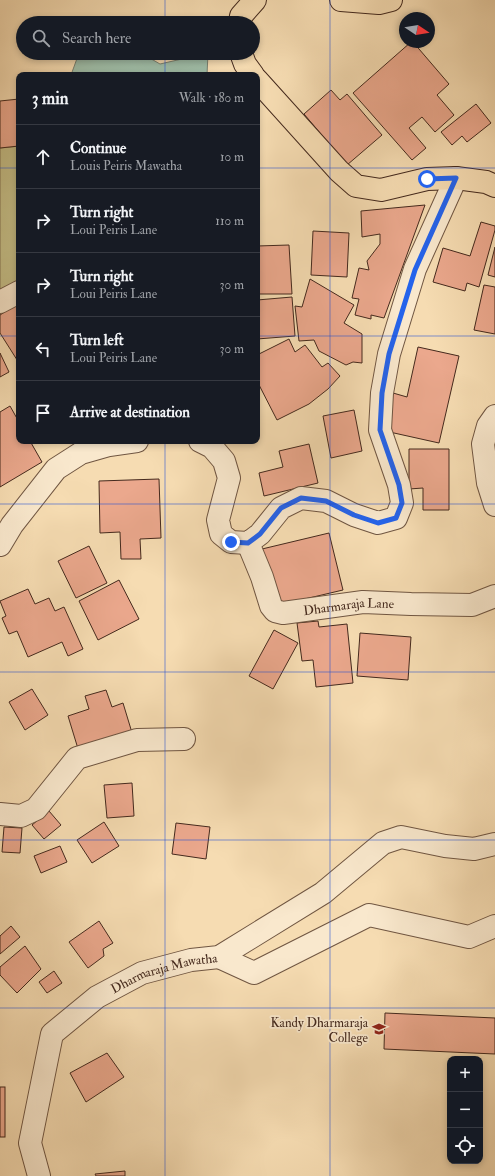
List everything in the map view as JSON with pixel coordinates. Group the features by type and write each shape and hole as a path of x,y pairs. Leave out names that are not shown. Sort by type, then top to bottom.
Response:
{"main road":[{"path":"241,16 255,0"},
{"path":"341,0 379,3 392,0"},
{"path":"245,60 251,72"},
{"path":"260,83 339,171 356,186 381,190 427,179 456,178 486,182 495,186"}],"street":[{"path":"206,444 212,447 224,461 229,478 218,520 221,534 231,542 248,543 260,534 281,508 301,498 326,501 354,515 378,523 396,518 402,503 399,485 380,430 382,393 388,362 415,270 456,178"},
{"path":"0,302 16,294"},
{"path":"495,416 488,426 483,444 488,482 495,505"},
{"path":"0,546 6,528 56,469 81,453 116,444"},
{"name":"Dharmaraja Lane","path":"248,543 262,577 271,606 275,611 283,613 363,602 472,605 495,596"},
{"path":"0,814 21,816 36,809 77,758 137,740 184,739"},
{"name":"Dharmaraja Mawatha","path":"39,1176 30,1143 52,1034 97,997 142,973 191,960 219,957 323,893 383,843 401,837 445,846 474,849 495,844"},
{"path":"219,957 254,973 369,915 469,937 495,926"}],"shaded area":[{"path":"76,60 153,60 160,64 177,60 208,60 207,72 72,72"},
{"path":"16,146 16,285 0,291 0,148"}],"building":[{"path":"404,48 418,48 449,84 437,95 454,115 435,132 422,117 409,128 426,148 412,160 353,93"},
{"path":"331,90 340,100 347,94 382,135 347,165 304,114"},
{"path":"16,99 16,146 0,148 0,101"},
{"path":"476,104 491,123 467,142 462,136 452,145 441,132"},
{"path":"425,205 384,318 371,315 371,319 355,315 359,299 352,298 359,268 369,270 367,261 380,244 380,234 362,237 361,211"},
{"path":"481,222 495,226 495,230 479,287 467,283 465,291 433,282 443,248 470,256"},
{"path":"313,231 349,233 347,277 311,275"},
{"path":"289,245 292,294 260,294 260,246"},
{"path":"495,247 495,277 488,275"},
{"path":"310,279 354,305 344,323 362,334 362,363 353,362 346,365 319,351 314,340 299,341 295,306 302,307"},
{"path":"484,285 495,287 495,334 474,330"},
{"path":"292,297 295,336 260,339 260,300"},
{"path":"16,305 16,358 0,333 0,315"},
{"path":"289,339 295,352 305,345 322,367 328,363 340,376 328,389 309,404 277,420 260,387 260,354"},
{"path":"418,347 459,356 439,443 385,431 393,393 407,397"},
{"path":"0,353 9,372 0,377"},
{"path":"10,406 16,417 16,444 32,444 42,462 0,487 0,412"},
{"path":"354,410 362,451 331,458 323,416"},
{"path":"309,444 318,483 264,496 259,473 283,467 279,451"},
{"path":"409,449 449,449 449,510 423,510 423,488 409,489"},
{"path":"159,479 161,538 140,539 141,559 121,559 120,532 100,533 99,481"},
{"path":"329,533 343,590 275,606 262,549"},
{"path":"89,546 107,583 76,598 58,561"},
{"path":"119,580 139,619 98,640 79,601"},
{"path":"28,589 35,604 49,598 55,611 64,607 83,649 68,656 62,642 28,657 17,631 9,634 2,618 6,616 0,601"},
{"path":"318,621 319,627 347,624 353,683 316,687 313,660 302,661 297,623"},
{"path":"274,630 298,643 273,689 249,676"},
{"path":"360,633 411,637 408,680 357,676"},
{"path":"32,689 48,715 25,730 9,702"},
{"path":"106,690 112,707 123,703 133,736 79,752 68,716 89,709 85,696"},
{"path":"132,783 134,816 107,818 104,785"},
{"path":"49,811 61,825 44,839 32,825"},
{"path":"104,822 119,846 92,863 77,840"},
{"path":"176,823 210,827 206,859 172,854"},
{"path":"4,827 22,828 20,853 2,852"},
{"path":"60,846 67,862 41,873 34,856"},
{"path":"99,921 113,943 103,949 104,956 88,968 69,942"},
{"path":"11,926 20,937 0,954 0,936"},
{"path":"25,946 41,969 17,993 0,975 0,967"},
{"path":"54,971 62,983 47,993 39,982"},
{"path":"385,1013 495,1018 495,1054 384,1049"},
{"path":"107,1053 124,1077 86,1102 70,1073"},
{"path":"0,1087 5,1087 5,1137 0,1137"},
{"path":"125,1171 125,1176 96,1176 95,1174"}],"place":[{"name":"Kandy Dharmaraja College","path":"379,1029"}],"route":[{"path":"231,542 248,543 260,534 281,508 301,498 326,501 354,515 378,523 396,518 402,503 399,485 380,430 382,393 389,354 415,270 456,178 427,179"}]}
